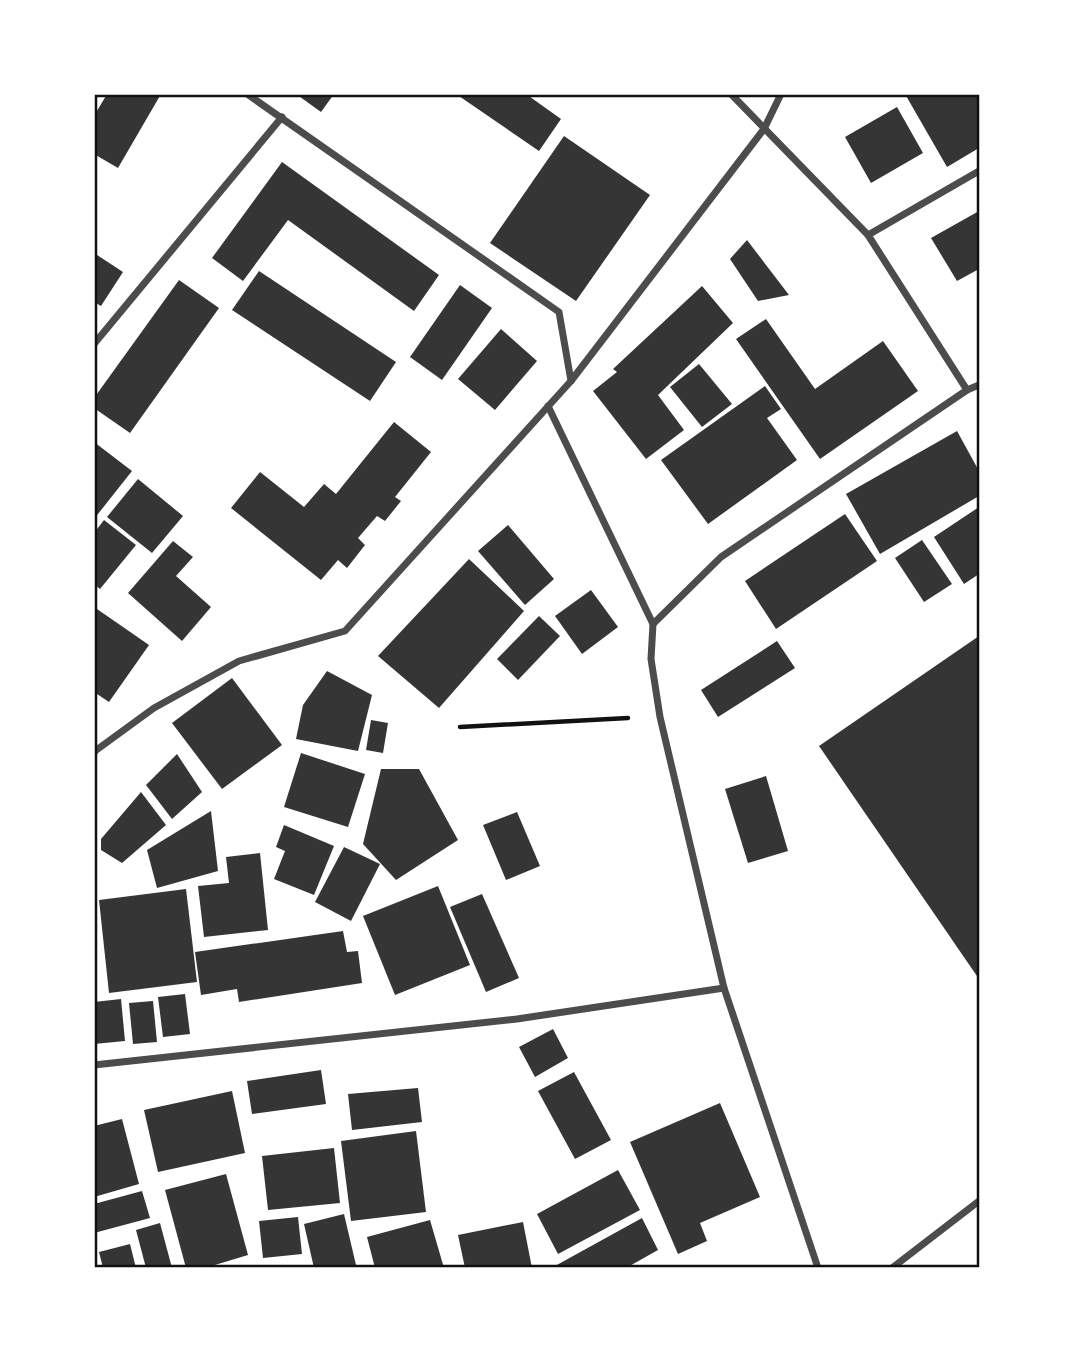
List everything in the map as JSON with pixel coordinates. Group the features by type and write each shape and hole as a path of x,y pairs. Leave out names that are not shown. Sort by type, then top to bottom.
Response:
{"street":[{"path":"247,94 559,312 571,381"},
{"path":"731,94 869,235 967,390"},
{"path":"94,753 154,708 239,661 345,631 571,381 764,129 781,94"},
{"path":"94,344 282,117"},
{"path":"869,235 979,171"},
{"path":"653,624 721,556 967,390 979,385"},
{"path":"548,406 653,624 651,659 660,717 724,988 818,1268"},
{"path":"94,1065 517,1019 724,988"},
{"path":"892,1268 979,1201"}],"path":[{"path":"460,727 660,717"}],"building":[{"path":"107,94 161,94 118,168 94,154 94,116"},
{"path":"296,94 334,94 321,112"},
{"path":"456,94 526,94 561,119 539,151"},
{"path":"905,94 979,94 979,148 947,167"},
{"path":"897,107 923,153 871,183 845,137"},
{"path":"564,136 650,195 576,301 490,243"},
{"path":"282,162 439,275 414,311 288,220 243,281 212,258"},
{"path":"979,211 979,269 957,281 931,238"},
{"path":"747,240 789,295 758,301 730,259"},
{"path":"94,253 123,272 101,306 94,302"},
{"path":"259,271 396,362 370,401 232,310"},
{"path":"179,280 219,308 130,433 94,408 94,398"},
{"path":"460,285 492,308 442,380 410,357"},
{"path":"702,286 733,323 658,395 684,430 646,459 593,391 617,372 613,369"},
{"path":"766,319 815,389 883,341 918,391 820,459 736,339"},
{"path":"501,329 537,361 495,410 458,379"},
{"path":"699,364 732,404 702,427 670,387"},
{"path":"765,386 781,409 767,418 797,460 708,524 661,460"},
{"path":"394,422 431,452 395,497 401,501 385,521 377,516 358,538 365,545 347,568 338,560 321,580 231,508 260,472 304,507 324,484 336,494"},
{"path":"957,431 979,471 979,496 880,554 846,494"},
{"path":"94,442 132,471 94,519"},
{"path":"138,479 183,516 152,553 107,517"},
{"path":"979,507 979,574 964,584 934,537"},
{"path":"845,514 877,561 776,629 745,581"},
{"path":"104,520 136,545 100,589 94,584 94,533"},
{"path":"508,525 554,579 525,605 478,551"},
{"path":"922,540 952,584 924,602 895,558"},
{"path":"173,541 193,557 176,576 211,607 182,641 128,593"},
{"path":"469,559 524,611 439,708 378,656"},
{"path":"591,590 618,627 582,654 555,616"},
{"path":"97,609 149,645 109,702 94,692 94,612"},
{"path":"539,616 560,636 518,680 497,659"},
{"path":"979,636 979,979 819,746"},
{"path":"777,641 795,668 718,717 701,690"},
{"path":"327,671 372,695 358,751 296,739 303,705"},
{"path":"232,678 282,745 222,789 172,723"},
{"path":"371,720 388,723 383,753 366,750"},
{"path":"301,753 365,774 348,827 284,807"},
{"path":"177,754 202,792 172,819 146,785"},
{"path":"381,769 419,769 458,840 396,880 363,844"},
{"path":"766,776 788,851 748,863 725,789"},
{"path":"141,792 166,825 122,863 101,850 101,839"},
{"path":"211,811 218,871 157,888 147,850"},
{"path":"517,812 540,866 506,880 483,825"},
{"path":"284,825 334,846 314,895 274,879 285,851 276,847"},
{"path":"344,847 380,864 351,921 315,902"},
{"path":"260,853 268,930 204,937 198,886 229,883 226,857"},
{"path":"438,886 470,965 395,995 363,916"},
{"path":"186,889 197,982 109,993 99,900"},
{"path":"482,894 519,978 486,992 450,907"},
{"path":"343,931 347,952 358,951 362,983 239,1002 237,989 201,995 195,952"},
{"path":"185,994 190,1034 163,1037 158,997"},
{"path":"121,999 125,1041 94,1044 94,1002"},
{"path":"153,1001 157,1042 133,1044 129,1003"},
{"path":"553,1029 568,1058 535,1077 519,1047"},
{"path":"321,1070 326,1104 252,1114 247,1081"},
{"path":"574,1072 611,1140 575,1159 538,1091"},
{"path":"418,1088 422,1122 352,1130 348,1094"},
{"path":"232,1091 245,1153 158,1172 144,1110"},
{"path":"720,1103 760,1197 700,1223 707,1241 678,1254 630,1142"},
{"path":"122,1119 139,1184 94,1197 94,1126"},
{"path":"416,1131 426,1212 351,1221 341,1141"},
{"path":"334,1148 340,1203 268,1210 262,1156"},
{"path":"618,1170 640,1210 558,1254 537,1214"},
{"path":"226,1174 248,1255 205,1268 186,1268 165,1190"},
{"path":"142,1191 150,1218 94,1233 94,1204"},
{"path":"344,1214 356,1265 346,1268 314,1268 304,1224"},
{"path":"298,1217 302,1254 263,1258 259,1221"},
{"path":"642,1218 658,1250 626,1268 556,1268 555,1266"},
{"path":"430,1220 444,1268 375,1268 367,1237"},
{"path":"523,1222 532,1268 465,1268 458,1235"},
{"path":"160,1223 172,1268 146,1268 136,1230"},
{"path":"130,1244 136,1268 103,1268 99,1252"}]}
